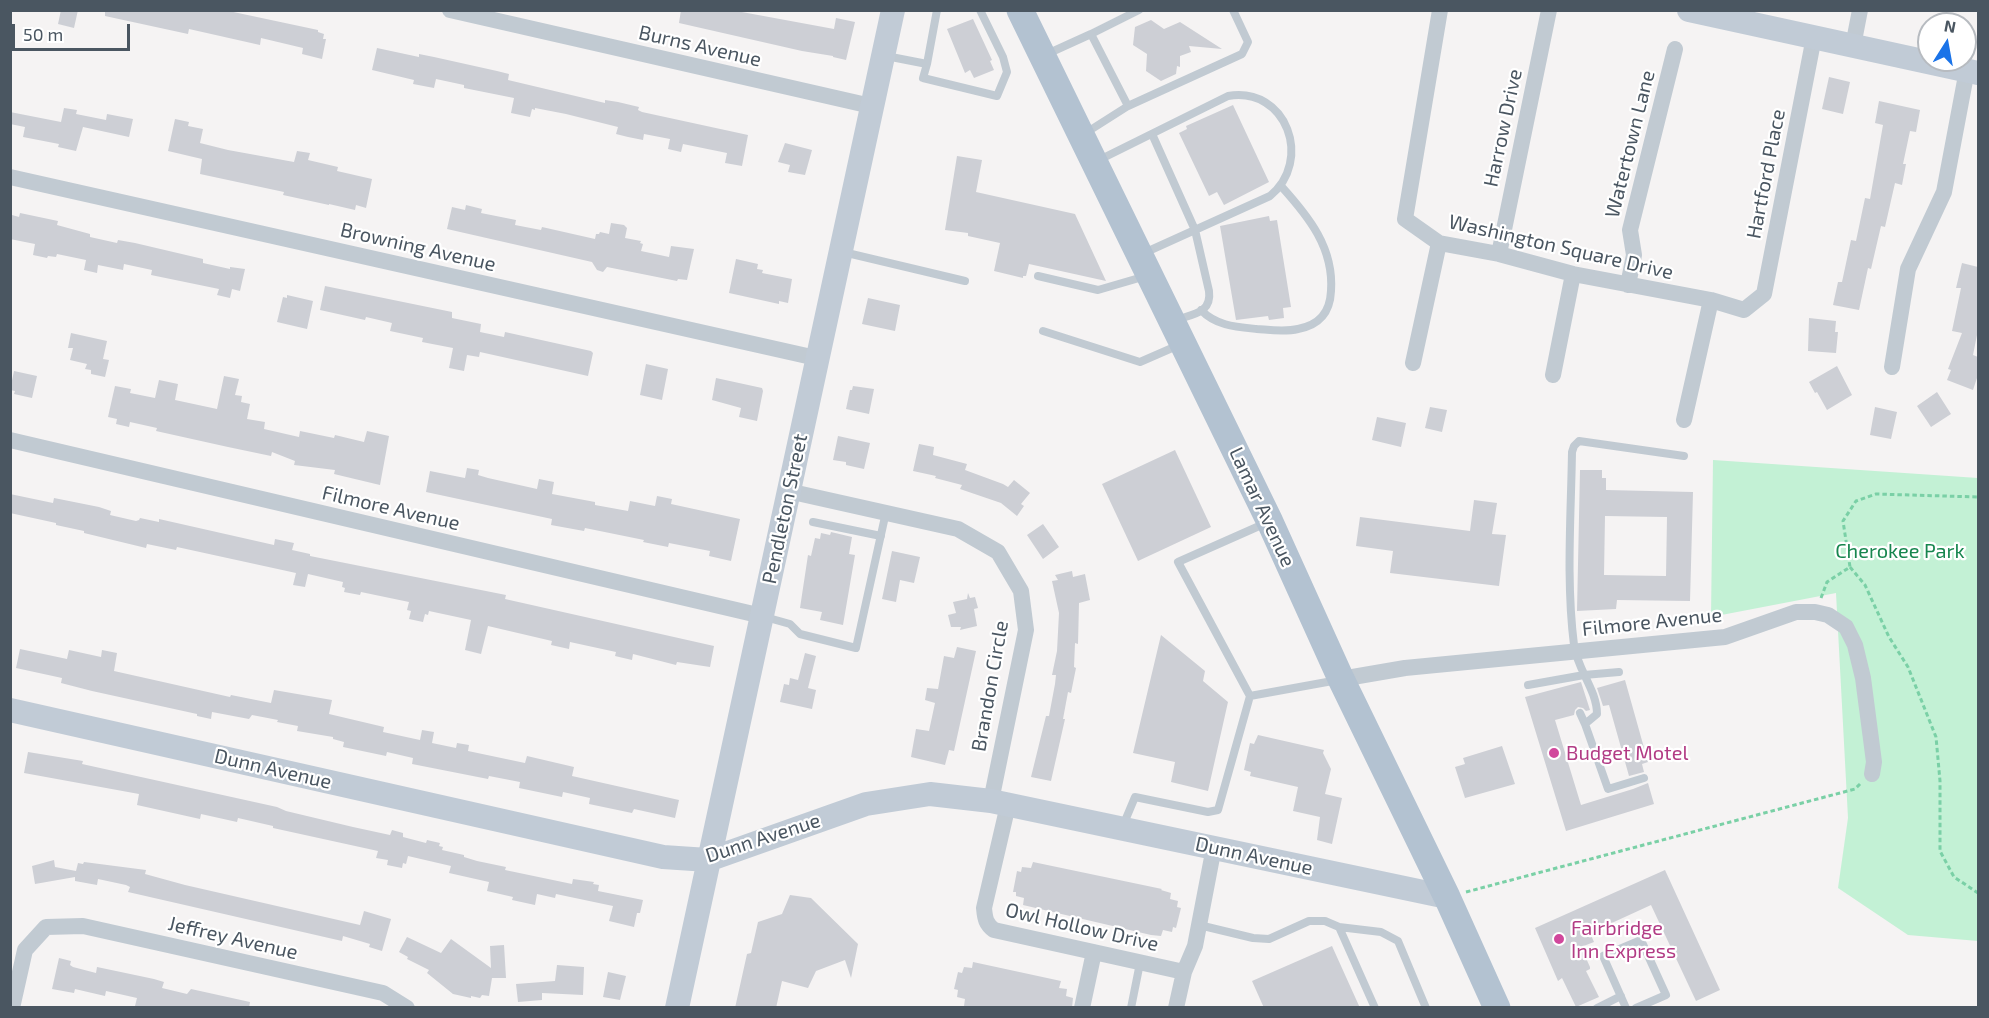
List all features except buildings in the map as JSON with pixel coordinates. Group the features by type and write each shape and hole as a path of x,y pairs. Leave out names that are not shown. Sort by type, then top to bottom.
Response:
{"main road":[{"name":"Lamar Avenue","path":"1020,10 1269,522 1341,679 1447,897 1497,1008"}],"street":[{"name":"Burns Avenue","path":"450,10 871,106"},
{"name":"Pendleton Street","path":"677,1008 893,10"},
{"name":"Washington Square Drive","path":"1440,10 1405,219 1439,243 1499,254 1573,274 1711,300 1744,310"},
{"name":"Harrow Drive","path":"1499,254 1549,10"},
{"path":"1853,46 1860,10"},
{"path":"1697,11 1917,59"},
{"name":"Hartford Place","path":"1744,310 1764,294 1814,37"},
{"name":"Watertown Lane","path":"1628,285 1634,255 1630,230 1675,49"},
{"path":"1892,368 1908,269 1944,192 1973,72"},
{"name":"Browning Avenue","path":"10,177 816,358"},
{"path":"1413,363 1439,243"},
{"path":"1553,375 1573,274"},
{"path":"1684,420 1711,300"},
{"name":"Filmore Avenue","path":"10,440 762,616"},
{"name":"Brandon Circle","path":"788,491 958,529 998,552 1021,591 1026,630 999,803"},
{"name":"Filmore Avenue","path":"1341,679 1405,668 1725,637 1796,612 1815,612"},
{"path":"1815,612 1828,615 1846,627 1855,645 1865,689 1874,762 1872,774"},
{"name":"Dunn Avenue","path":"10,710 663,857 708,860 866,804 930,794 999,803 1447,897"},
{"name":"Owl Hollow Drive","path":"999,803 984,908 988,926 994,930 1184,972"},
{"path":"1176,1008 1184,972 1196,946 1214,847"},
{"name":"Jeffrey Avenue","path":"12,1008 25,950 46,927 84,927 383,993 407,1008"},
{"path":"1082,1008 1094,952"}],"lane":[{"path":"937,10 923,78 997,96 1007,72 1003,57 980,10"},
{"path":"1042,56 1139,10"},
{"path":"1081,136 1128,106 1242,54 1248,42 1233,10"},
{"path":"1091,34 1128,106"},
{"path":"883,56 927,64"},
{"path":"1038,276 1098,290 1144,265 1195,230 1270,196 1281,186 1288,174 1291,149 1283,120 1276,110 1263,100 1242,95 1223,97 1094,162"},
{"path":"1043,331 1140,362 1209,304 1210,297 1195,230 1152,134"},
{"path":"1201,310 1211,319 1227,325 1285,331 1309,326 1325,315 1331,300 1332,286 1328,253 1315,230 1281,186"},
{"path":"840,251 965,281"},
{"path":"1585,724 1597,714 1597,703 1575,652 1570,609 1574,446 1579,441 1684,456"},
{"path":"762,616 790,624 800,634 856,648 886,512"},
{"path":"813,522 881,536"},
{"path":"1122,828 1135,797 1209,812 1218,810 1250,696 1178,562 1269,522"},
{"path":"1528,685 1569,681 1584,675 1619,672"},
{"path":"1250,696 1341,679"},
{"path":"1581,713 1608,789 1644,777"},
{"path":"1199,926 1253,938 1269,939 1309,921 1325,921 1339,927 1381,932 1398,941 1426,1008"},
{"path":"1339,927 1375,1008"},
{"path":"1626,1008 1603,956 1641,940 1666,994 1636,1008"},
{"path":"1131,1008 1140,963"},
{"path":"1597,1008 1621,996"}],"path":[{"path":"1978,497 1876,494 1856,501 1844,521 1850,567 1865,585 1890,637 1908,667 1936,737 1940,781 1940,850 1954,877 1978,893"},
{"path":"1815,612 1827,582 1850,567"},
{"path":"1447,897 1855,789 1872,774"}],"green space":[{"name":"Cherokee Park","path":"1713,460 1978,478 1978,941 1908,935 1838,888 1848,818 1836,593 1711,617"}],"place":[{"name":"Budget Motel","path":"1554,753"},
{"name":"Fairbridge Inn Express","path":"1559,939"}]}
